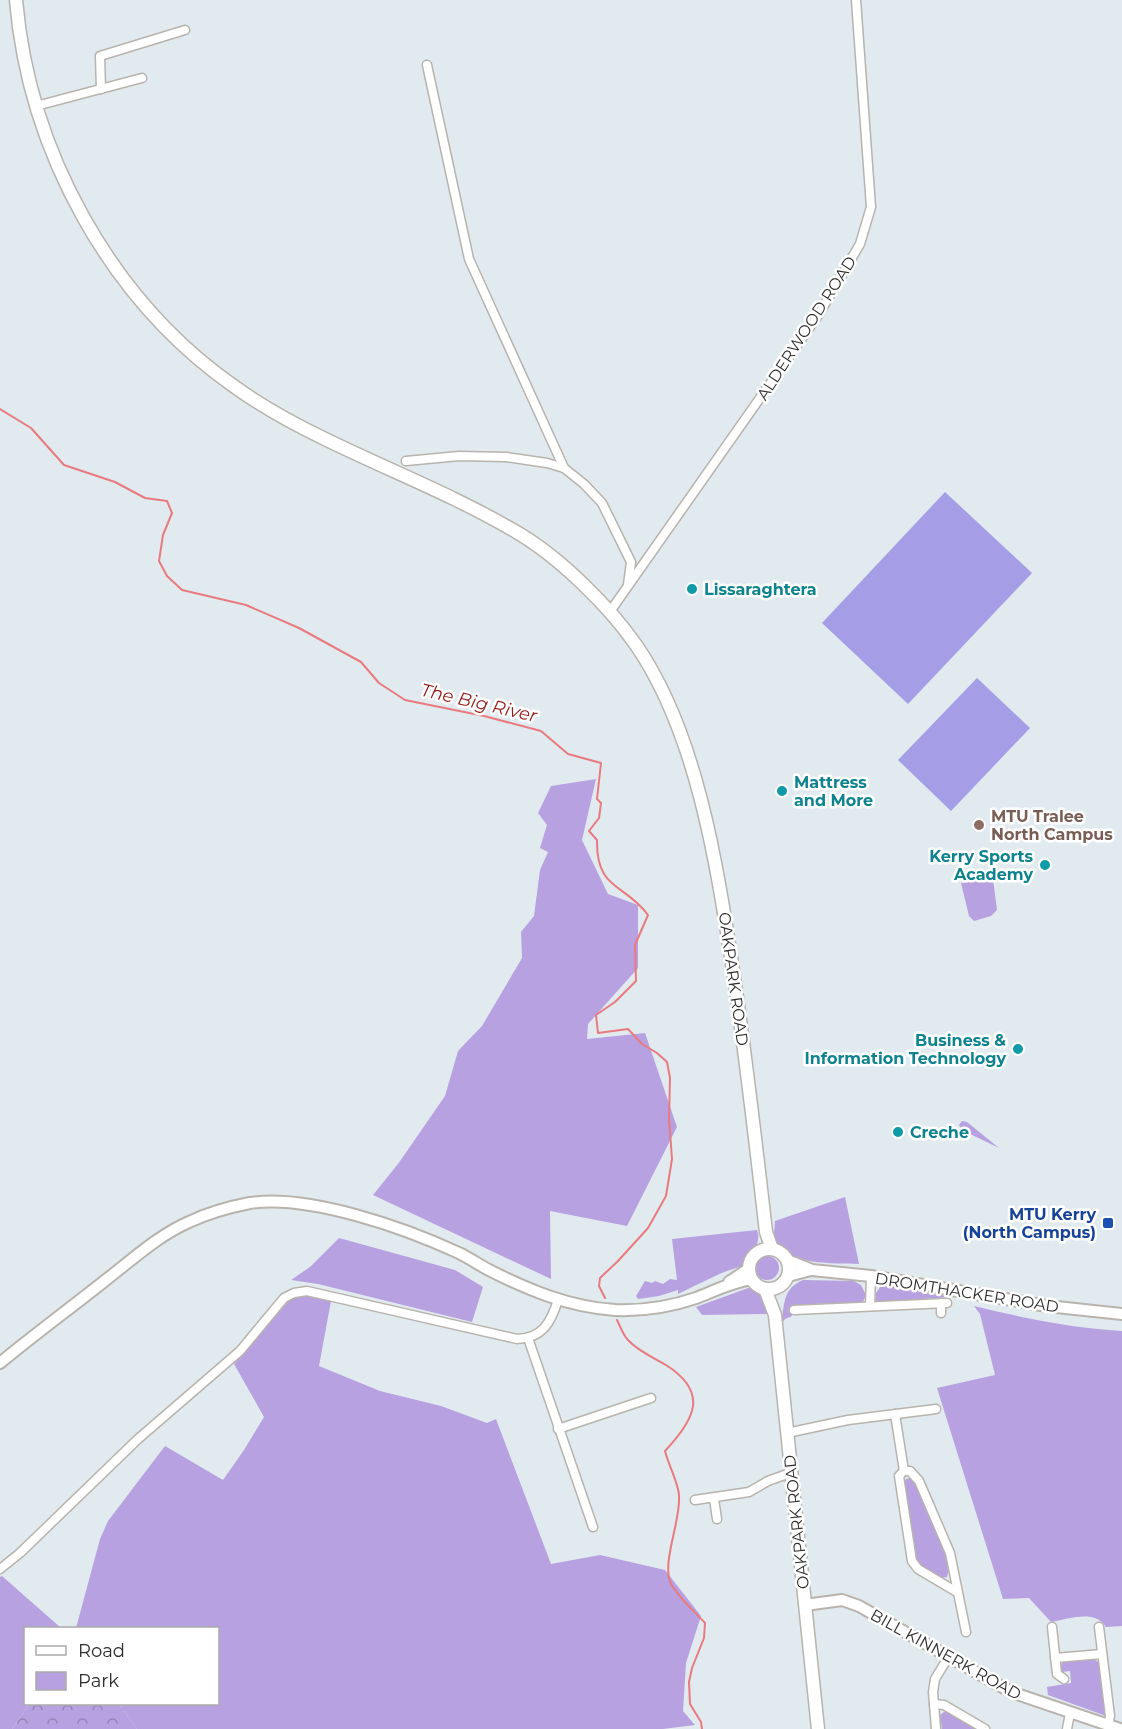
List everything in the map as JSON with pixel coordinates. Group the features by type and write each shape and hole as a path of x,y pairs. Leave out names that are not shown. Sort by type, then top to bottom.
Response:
{"main road":[{"name":"OAKPARK ROAD","path":"16,0 19,31 36,106 60,168 80,210 111,261 144,304 201,360 232,385 273,412 326,440 470,507 520,534 568,571 609,613 643,656 679,729 690,763 722,897 748,1080 766,1232 766,1250"},
{"path":"766,1250 780,1252 787,1260 788,1276 771,1288 758,1286 751,1274 751,1261 766,1250"},
{"name":"OAKPARK ROAD","path":"771,1288 818,1729"}],"street":[{"name":"ALDERWOOD ROAD","path":"609,613 819,314 860,244 871,207 856,0"},
{"path":"101,89 100,56 185,30"},
{"path":"427,65 469,259 564,468"},
{"path":"36,106 142,78"},
{"path":"406,461 459,456 506,457 564,468 602,503 631,562 628,588"},
{"path":"0,1363 123,1266 173,1230 199,1217 251,1203 290,1203 318,1207 383,1223 459,1253 509,1280 558,1300 591,1307 616,1310 644,1309 686,1301 751,1274"},
{"path":"787,1260 812,1269"},
{"path":"788,1276 812,1269"},
{"name":"DROMTHACKER ROAD","path":"812,1269 872,1276 1009,1300 1122,1314"},
{"path":"870,1306 872,1276"},
{"path":"0,1569 20,1553 138,1439 240,1351 284,1298 294,1293 307,1291 517,1339 528,1338 546,1328 558,1300"},
{"path":"794,1310 944,1303 941,1313"},
{"path":"528,1338 593,1527"},
{"path":"558,1429 651,1398"},
{"path":"787,1433 848,1420 936,1408"},
{"path":"895,1414 904,1471"},
{"path":"957,1592 918,1569 912,1561 899,1476 904,1471 910,1471 919,1481 950,1553 966,1632"},
{"path":"695,1500 749,1492 768,1480 790,1473"},
{"path":"714,1498 717,1519"},
{"name":"BILL KINNERK ROAD","path":"805,1605 848,1601 1011,1692 1120,1729"},
{"path":"1099,1627 1110,1716 1108,1725"},
{"path":"1052,1628 1057,1674 1064,1679"},
{"path":"1055,1658 1102,1654"},
{"path":"936,1729 935,1679 949,1656"},
{"path":"934,1704 944,1705 985,1729"},
{"path":"1067,1729 1070,1713"}],"green space":[{"path":"596,779 582,840 608,894 638,905 638,968 588,1024 587,1039 645,1033 677,1127 627,1226 550,1211 551,1279 373,1195 398,1164 445,1096 458,1051 482,1026 522,958 521,932 534,916 540,870 548,852 540,848 547,825 538,813 551,786"},
{"path":"993,879 997,910 991,916 974,921 969,916 961,883"},
{"path":"962,1121 967,1122 999,1148 962,1130 959,1125"},
{"path":"845,1197 859,1264 825,1263 800,1259 789,1255 775,1240 775,1221"},
{"path":"757,1230 757,1245 743,1267 722,1273 678,1294 678,1290 638,1299 636,1296 645,1281 663,1284 670,1279 677,1280 672,1239"},
{"path":"339,1238 455,1270 483,1287 472,1322 318,1284 291,1280 310,1267"},
{"path":"767,1256 772,1257 778,1263 778,1273 772,1279 767,1280 762,1279 756,1273 755,1268 756,1263 762,1257"},
{"path":"803,1280 854,1281 861,1285 866,1295 863,1302 792,1305 792,1316 781,1324 788,1293 791,1288"},
{"path":"883,1283 951,1297 876,1302 876,1293"},
{"path":"751,1287 760,1295 767,1314 702,1315 696,1307"},
{"path":"307,1294 331,1301 319,1366 380,1391 441,1406 487,1423 496,1419 551,1564 600,1555 665,1570 701,1616 686,1663 683,1711 695,1725 663,1729 137,1729 120,1705 219,1705 219,1627 76,1627 100,1539 108,1521 165,1446 223,1480 264,1417 234,1364 293,1296"},
{"path":"974,1306 1048,1322 1122,1331 1122,1626 1106,1627 1101,1621 1089,1617 1051,1622 1029,1598 1003,1599 937,1388 995,1375 980,1314"},
{"path":"912,1478 917,1483 943,1545 948,1569 947,1577 940,1578 918,1563 915,1558 904,1482"},
{"path":"2,1576 60,1627 24,1627 24,1705 28,1705 12,1729 0,1729 0,1577"},
{"path":"1092,1658 1100,1663 1106,1716 1048,1695 1047,1687 1071,1683 1070,1671 1062,1672 1060,1668 1062,1663 1067,1660"},
{"path":"28,1705 120,1705 137,1729 12,1729"},
{"path":"948,1712 976,1729 942,1729 940,1715"}],"shaded area":[{"path":"945,492 1032,573 908,704 822,623"},
{"path":"977,678 1030,728 951,811 898,760"}],"waterway":[{"name":"The Big River","path":"0,409 31,428 64,465 115,482 145,498 167,501 172,513 163,535 159,561 167,576 182,590 246,605 299,628 361,662 379,683 405,700 484,716 541,731 568,754 601,763 597,799 601,803 599,818 589,831 597,840 601,869 607,878 648,915 635,945 636,981 615,1002 596,1015 598,1033 628,1029 642,1044 667,1062 670,1078 669,1119 672,1159 666,1196 648,1228 600,1278 599,1286 605,1298"},
{"name":"The Big River","path":"617,1320 628,1340 641,1351 680,1375 693,1396 690,1418 665,1451 679,1496 668,1565 671,1584 705,1623 704,1638 689,1682 690,1704 701,1722 702,1729"}],"place":[{"name":"Lissaraghtera","path":"692,589"},
{"name":"Mattress and More","path":"782,791"},
{"name":"MTU Tralee North Campus","path":"979,825"},
{"name":"Kerry Sports Academy","path":"1045,865"},
{"name":"Business & Information Technology","path":"1018,1049"},
{"name":"Creche","path":"898,1132"},
{"name":"MTU Kerry (North Campus)","path":"1108,1223"}]}
